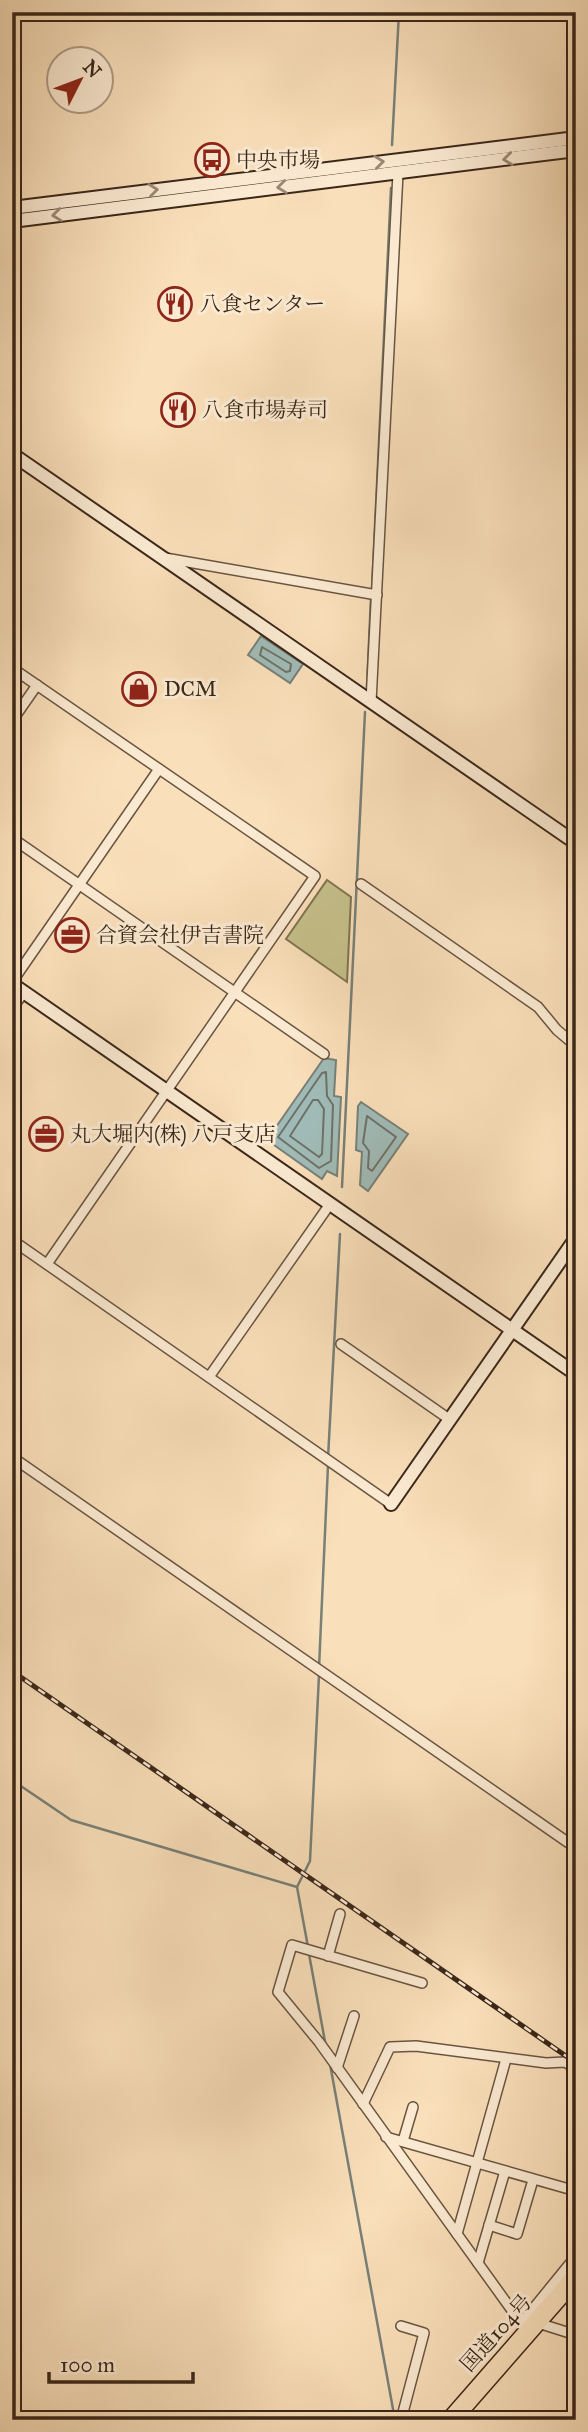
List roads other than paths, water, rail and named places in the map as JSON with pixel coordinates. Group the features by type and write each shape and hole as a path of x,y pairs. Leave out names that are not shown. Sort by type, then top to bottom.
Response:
{"highway":[{"name":"国道104号","path":"450,2420 530,2321 576,2277"}],"street":[{"path":"12,208 576,138"},
{"path":"12,221 576,150"},
{"path":"371,702 398,173"},
{"path":"12,454 576,843"},
{"path":"163,558 377,595"},
{"path":"12,667 315,876 47,1264"},
{"path":"12,721 37,685"},
{"path":"159,769 12,983 576,1374"},
{"path":"12,838 324,1054"},
{"path":"361,884 538,1007 557,1030 576,1046"},
{"path":"12,1009 24,992"},
{"path":"209,1377 330,1204"},
{"path":"12,1240 391,1504 576,1238"},
{"path":"341,1344 449,1419"},
{"path":"12,1457 576,1848"},
{"path":"328,1955 340,1914"},
{"path":"422,1983 292,1945 278,1992 337,2068 516,2316 576,2335"},
{"path":"337,2068 354,2015"},
{"path":"363,2104 390,2047 416,2046 506,2059 565,2062 576,2069"},
{"path":"457,2234 506,2059"},
{"path":"402,2141 413,2107"},
{"path":"386,2137 576,2192"},
{"path":"478,2263 505,2171"},
{"path":"489,2225 517,2234 533,2180"},
{"path":"530,2321 576,2256"},
{"path":"401,2326 424,2333 401,2420"}],"water":[{"path":"261,636 303,664 290,683 248,655"},
{"path":"324,1058 336,1060 334,1096 341,1097 337,1176 327,1171 322,1179 267,1140"},
{"path":"361,1102 408,1134 368,1191 360,1185 362,1152 356,1150 358,1106"}],"waterway":[{"path":"392,145 399,12"},
{"path":"372,590 391,188"},
{"path":"367,687 371,597"},
{"path":"342,1187 365,712"},
{"path":"328,1458 340,1234"},
{"path":"319,1668 328,1465"},
{"path":"308,1947 297,1887 310,1861 319,1675"},
{"path":"12,1780 71,1820 297,1887"},
{"path":"309,1954 326,2047"},
{"path":"330,2064 395,2420"}],"railway":[{"path":"12,1671 576,2063"}],"place":[{"name":"中央市場","path":"212,160"},
{"name":"八食センター","path":"175,304"},
{"name":"八食市場寿司","path":"178,410"},
{"name":"DCM","path":"139,689"},
{"name":"合資会社伊吉書院","path":"72,935"},
{"name":"丸大堀内(株) 八戸支店","path":"46,1134"}]}
